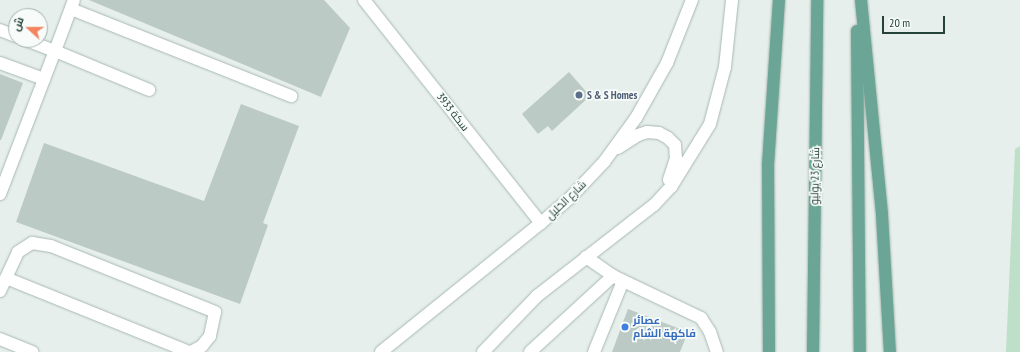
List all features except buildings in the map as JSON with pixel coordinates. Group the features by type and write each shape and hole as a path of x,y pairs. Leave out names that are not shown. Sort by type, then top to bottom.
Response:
{"main road":[{"path":"769,352 768,165 779,0"},
{"name":"شارع 23 يوليو","path":"812,352 817,0"},
{"path":"856,0 860,352"},
{"path":"861,0 882,215 890,352"}],"street":[{"name":"سكة 3933","path":"364,0 541,224"},
{"name":"شارع الخليل","path":"381,352 388,348 541,224 569,199 604,162 636,118 667,63 692,0"},
{"path":"483,352 537,296 654,205 672,187 710,124 725,67 732,0"},
{"path":"0,194 73,5 291,96"},
{"path":"47,48 149,90"},
{"path":"0,63 44,79"},
{"path":"604,162 620,146 638,135 647,132 660,133 668,138 674,145 676,158 673,172 654,205"},
{"path":"0,291 6,278 18,252 32,243 51,246 215,312 213,328 202,346 190,352 6,278"},
{"path":"586,257 618,278 701,318 710,332 718,352"},
{"path":"530,352 618,278"},
{"path":"594,352 618,278"},
{"path":"0,339 33,352"}],"green space":[{"path":"1020,146 1020,352 1006,352 1015,149"}],"place":[{"name":"S & S Homes","path":"579,95"},
{"name":"عصائر فاكهة الشام","path":"625,327"}]}
